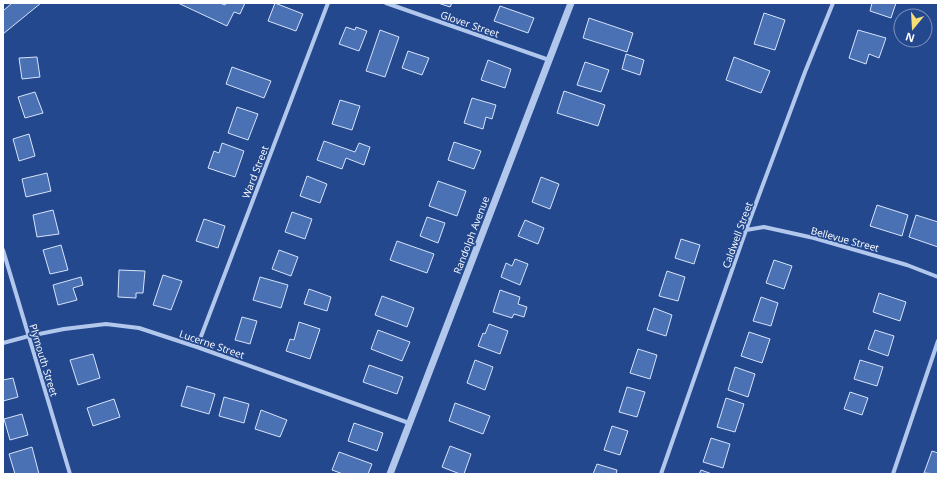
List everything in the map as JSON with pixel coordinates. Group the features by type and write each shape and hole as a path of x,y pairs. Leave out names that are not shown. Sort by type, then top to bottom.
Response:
{"street":[{"name":"Ward Street","path":"197,347 328,3"},
{"name":"Glover Street","path":"386,3 549,60"},
{"name":"Randolph Avenue","path":"390,474 571,3"},
{"name":"Caldwell Street","path":"661,474 746,230 833,3"},
{"name":"Bellevue Street","path":"746,230 764,228 814,238 907,265 938,277"},
{"name":"Plymouth Street","path":"3,250 70,474"},
{"name":"Lucerne Street","path":"3,343 64,329 106,324 139,328 197,347 409,423"},
{"path":"893,474 938,341"}],"building":[{"path":"12,3 41,3 3,34 3,11"},
{"path":"178,3 220,3 225,5 226,3 245,3 240,14 234,12 227,26"},
{"path":"275,3 303,14 296,31 268,21"},
{"path":"438,3 452,3 450,7"},
{"path":"872,3 896,3 893,8 891,18 870,11"},
{"path":"500,6 534,18 528,33 494,21"},
{"path":"764,13 785,20 775,50 754,44"},
{"path":"589,18 633,33 627,52 583,38"},
{"path":"346,27 355,30 356,27 367,31 359,51 339,44"},
{"path":"380,30 399,37 385,77 366,71"},
{"path":"858,30 886,38 879,58 869,54 866,64 849,58"},
{"path":"408,51 429,58 422,75 402,68"},
{"path":"626,54 644,60 640,75 622,69"},
{"path":"37,57 40,77 22,79 19,58"},
{"path":"734,57 770,71 761,93 726,80"},
{"path":"488,60 511,69 505,88 481,80"},
{"path":"585,62 609,70 601,92 577,85"},
{"path":"232,67 271,81 264,98 226,84"},
{"path":"564,91 605,105 598,126 557,113"},
{"path":"35,92 43,113 25,118 18,97"},
{"path":"472,98 496,105 492,119 486,117 483,129 464,123"},
{"path":"340,100 360,106 352,130 332,124"},
{"path":"237,107 258,114 248,140 228,133"},
{"path":"29,134 35,156 19,161 13,139"},
{"path":"324,141 355,152 359,143 370,147 364,165 346,158 342,169 317,160"},
{"path":"454,142 481,151 474,169 448,160"},
{"path":"222,143 244,151 235,177 208,168 214,151 219,153"},
{"path":"47,173 51,191 26,197 22,179"},
{"path":"307,176 327,184 320,203 300,196"},
{"path":"541,177 559,184 550,209 532,202"},
{"path":"438,181 466,191 457,216 429,206"},
{"path":"877,205 908,215 902,236 870,226"},
{"path":"53,210 59,234 37,237 33,215"},
{"path":"292,212 312,219 305,239 285,232"},
{"path":"916,215 938,222 938,247 909,237"},
{"path":"427,217 445,223 438,243 420,236"},
{"path":"204,219 225,226 218,248 196,241"},
{"path":"525,220 544,228 538,244 518,236"},
{"path":"681,239 700,245 694,264 675,258"},
{"path":"397,241 434,254 427,273 390,260"},
{"path":"61,245 68,270 50,274 43,250"},
{"path":"279,250 298,257 291,276 272,269"},
{"path":"515,259 528,264 520,285 501,277 506,263 512,266"},
{"path":"774,260 792,266 784,289 766,283"},
{"path":"119,270 145,271 143,293 136,293 136,298 118,297"},
{"path":"667,271 685,277 678,301 659,296"},
{"path":"163,275 182,281 171,310 153,305"},
{"path":"81,277 83,285 73,288 77,300 58,305 53,285"},
{"path":"260,277 288,285 281,308 253,300"},
{"path":"309,289 331,297 327,311 304,304"},
{"path":"500,290 520,297 518,304 527,307 524,317 514,314 512,318 493,312"},
{"path":"879,293 906,302 900,321 873,312"},
{"path":"382,296 414,308 407,327 375,315"},
{"path":"761,297 778,303 771,326 753,321"},
{"path":"654,308 672,315 666,336 647,330"},
{"path":"242,317 257,321 250,344 235,340"},
{"path":"299,322 320,329 310,359 286,351 290,339 294,340"},
{"path":"489,324 508,331 500,354 478,346 483,333 485,334"},
{"path":"378,330 410,342 402,361 371,349"},
{"path":"875,330 894,336 888,356 868,349"},
{"path":"749,332 770,339 762,363 741,356"},
{"path":"638,349 657,355 650,379 630,373"},
{"path":"93,354 100,378 78,385 70,360"},
{"path":"475,360 493,367 485,390 467,383"},
{"path":"860,360 883,367 877,386 854,379"},
{"path":"369,365 403,377 397,394 363,382"},
{"path":"735,367 755,374 748,397 728,390"},
{"path":"13,378 18,397 3,401 3,380"},
{"path":"187,386 215,394 209,414 181,406"},
{"path":"627,387 645,392 637,417 619,412"},
{"path":"850,392 868,398 862,415 844,409"},
{"path":"224,397 249,404 244,423 219,416"},
{"path":"726,398 744,404 735,432 717,427"},
{"path":"114,399 120,417 93,426 87,408"},
{"path":"455,403 490,416 483,434 449,421"},
{"path":"261,410 287,420 280,437 255,429"},
{"path":"22,414 28,435 10,440 4,419"},
{"path":"354,423 383,433 377,451 348,441"},
{"path":"612,426 628,431 620,455 604,450"},
{"path":"711,438 730,444 723,468 703,462"},
{"path":"450,446 471,454 464,474 460,474 442,467"},
{"path":"32,447 39,474 15,474 9,454"},
{"path":"932,451 938,453 938,474 924,473"},
{"path":"339,452 372,464 368,474 343,474 332,470"},
{"path":"597,464 617,470 616,474 593,474"},
{"path":"701,470 712,474 699,474"}]}
